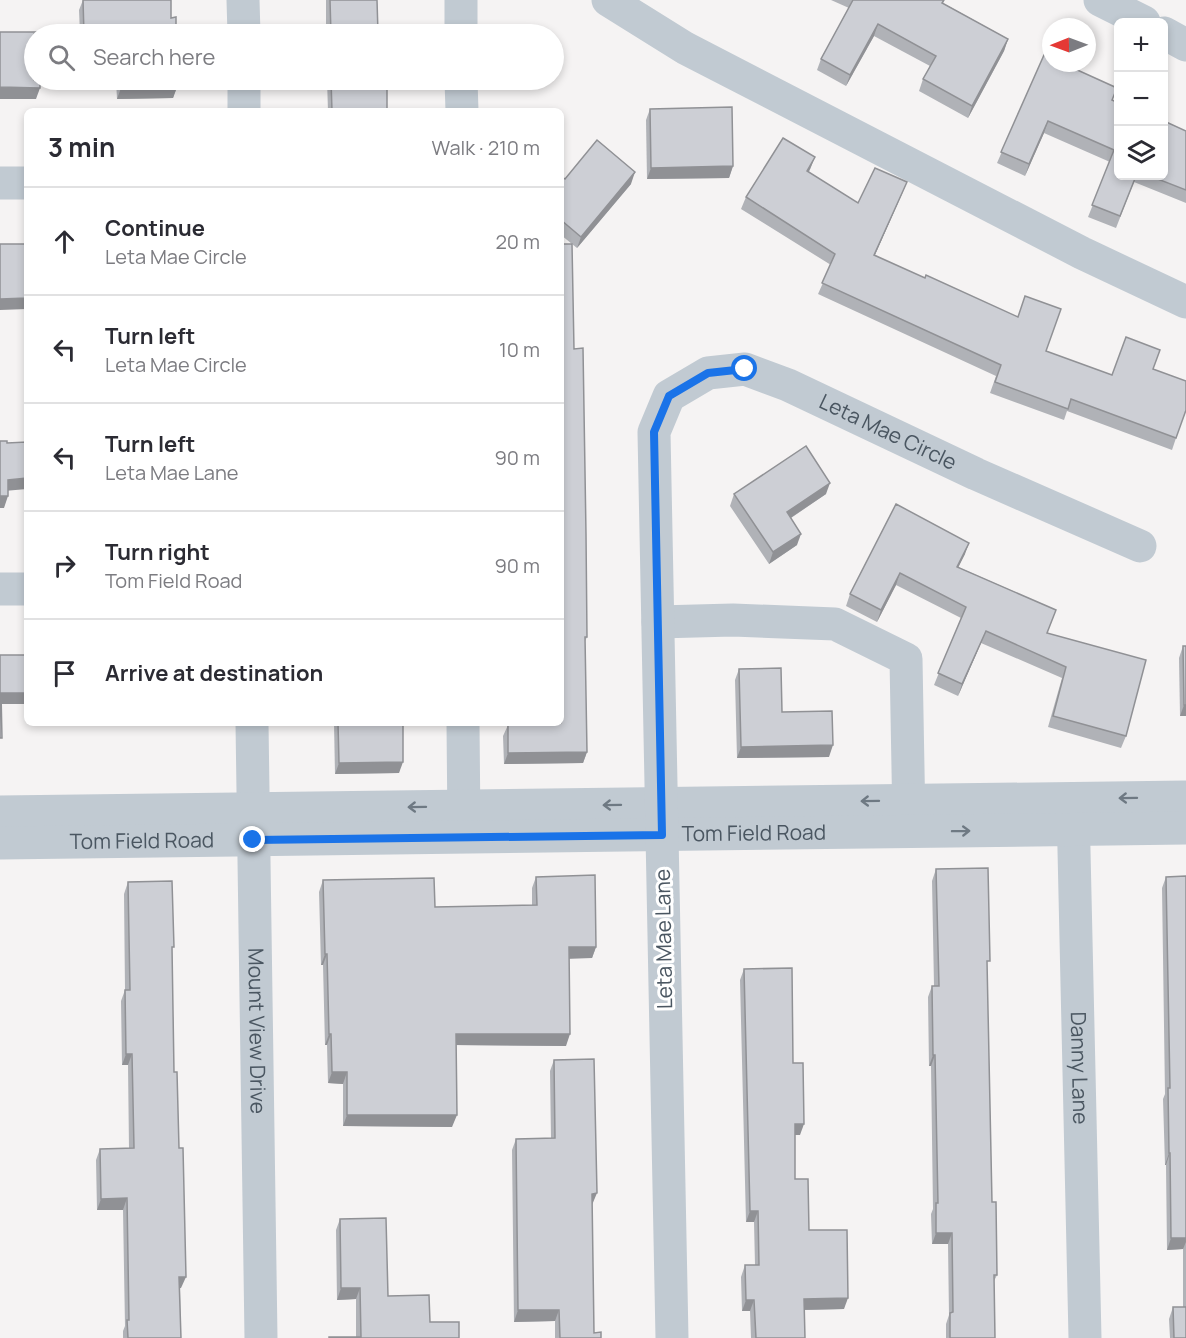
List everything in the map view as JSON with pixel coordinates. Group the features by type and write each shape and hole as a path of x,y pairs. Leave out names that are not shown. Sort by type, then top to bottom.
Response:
{"street":[{"path":"243,0 244,24"},
{"path":"461,0 461,24"},
{"path":"608,0 685,48 1082,253 1186,302"},
{"path":"1100,0 1136,18"},
{"path":"1168,35 1186,45"},
{"path":"244,90 244,108"},
{"path":"461,90 462,108"},
{"path":"0,183 24,183"},
{"name":"Leta Mae Circle","path":"654,432 669,396 708,373 745,369 788,385 976,474 1140,546"},
{"name":"Leta Mae Lane","path":"654,432 672,1338"},
{"path":"0,589 24,589"},
{"path":"658,622 733,620 835,624 906,659 909,816"},
{"name":"Mount View Drive","path":"252,726 261,1338"},
{"path":"464,726 464,822"},
{"name":"Tom Field Road","path":"1073,814 1186,797"},
{"name":"Tom Field Road","path":"0,812 253,824 1073,814 1186,828"},
{"name":"Danny Lane","path":"1073,814 1085,1338"},
{"name":"Tom Field Road","path":"0,843 253,824"}],"building":[{"path":"83,0 171,0 171,18 176,17 176,24 84,24"},
{"path":"330,0 377,0 378,24 331,24"},
{"path":"853,0 944,0 942,3 1008,39 972,106 923,79 936,56 878,24 850,75 821,59"},
{"path":"0,32 24,32 24,88 0,87"},
{"path":"1042,60 1042,72 1082,72 1114,87 1112,100 1114,101 1114,150 1048,121 1029,164 1001,152"},
{"path":"331,90 387,90 387,108 332,108"},
{"path":"732,107 733,166 651,168 650,109"},
{"path":"1168,123 1186,131 1186,190 1160,180 1168,180"},
{"path":"783,138 815,157 807,171 858,203 875,168 907,182 874,255 925,278 926,275 1018,317 1025,296 1061,309 1046,351 1112,375 1126,337 1160,350 1153,369 1186,381 1186,410 1176,438 1071,399 1068,409 995,382 1001,365 822,283 835,254 746,197"},
{"path":"597,140 635,172 581,237 564,223 565,179"},
{"path":"1114,150 1114,180 1134,180 1120,216 1092,205"},
{"path":"0,244 24,244 24,298 0,299"},
{"path":"564,244 572,244 574,349 583,348 587,752 508,753 508,726 564,726"},
{"path":"0,441 24,442 24,478 8,480 8,496 0,496"},
{"path":"806,446 830,483 787,512 801,534 773,552 734,494"},
{"path":"896,504 969,543 957,567 1056,610 1047,633 1146,660 1126,736 1053,716 1066,667 986,631 962,684 938,673 966,607 900,573 881,610 850,594"},
{"path":"1183,646 1186,646 1186,705 1184,705"},
{"path":"0,655 24,655 24,693 1,693 2,738 0,738"},
{"path":"781,668 782,712 832,711 833,745 741,747 739,669"},
{"path":"338,726 403,726 403,762 339,763"},
{"path":"988,868 990,961 987,961 992,1202 996,1202 995,1338 950,1338 950,1313 953,1312 952,1233 936,1233 936,1203 938,1203 932,986 939,986 936,869"},
{"path":"595,875 596,947 569,947 570,1034 456,1034 457,1115 347,1115 347,1072 332,1072 323,880 434,878 435,907 537,905 536,877"},
{"path":"1186,876 1186,1238 1171,1238 1166,877"},
{"path":"172,881 174,1072 177,1072 179,1148 183,1148 186,1277 179,1277 181,1338 128,1338 127,1198 101,1199 100,1149 134,1148 132,1054 126,1054 125,990 130,990 128,882"},
{"path":"792,968 793,1063 803,1063 804,1124 795,1124 795,1179 808,1179 809,1230 847,1230 848,1298 804,1299 805,1338 756,1338 754,1300 746,1300 745,1265 759,1265 758,1211 750,1211 744,969"},
{"path":"594,1059 597,1193 592,1194 594,1333 601,1332 601,1338 560,1338 559,1310 518,1310 516,1139 555,1138 554,1060"},
{"path":"386,1218 388,1296 429,1295 430,1322 459,1322 459,1338 329,1338 361,1337 360,1288 341,1288 340,1219"},
{"path":"1173,1307 1186,1307 1186,1338 1174,1338"}],"route":[{"path":"253,840 662,835 654,432 669,396 708,373 745,369"}]}
